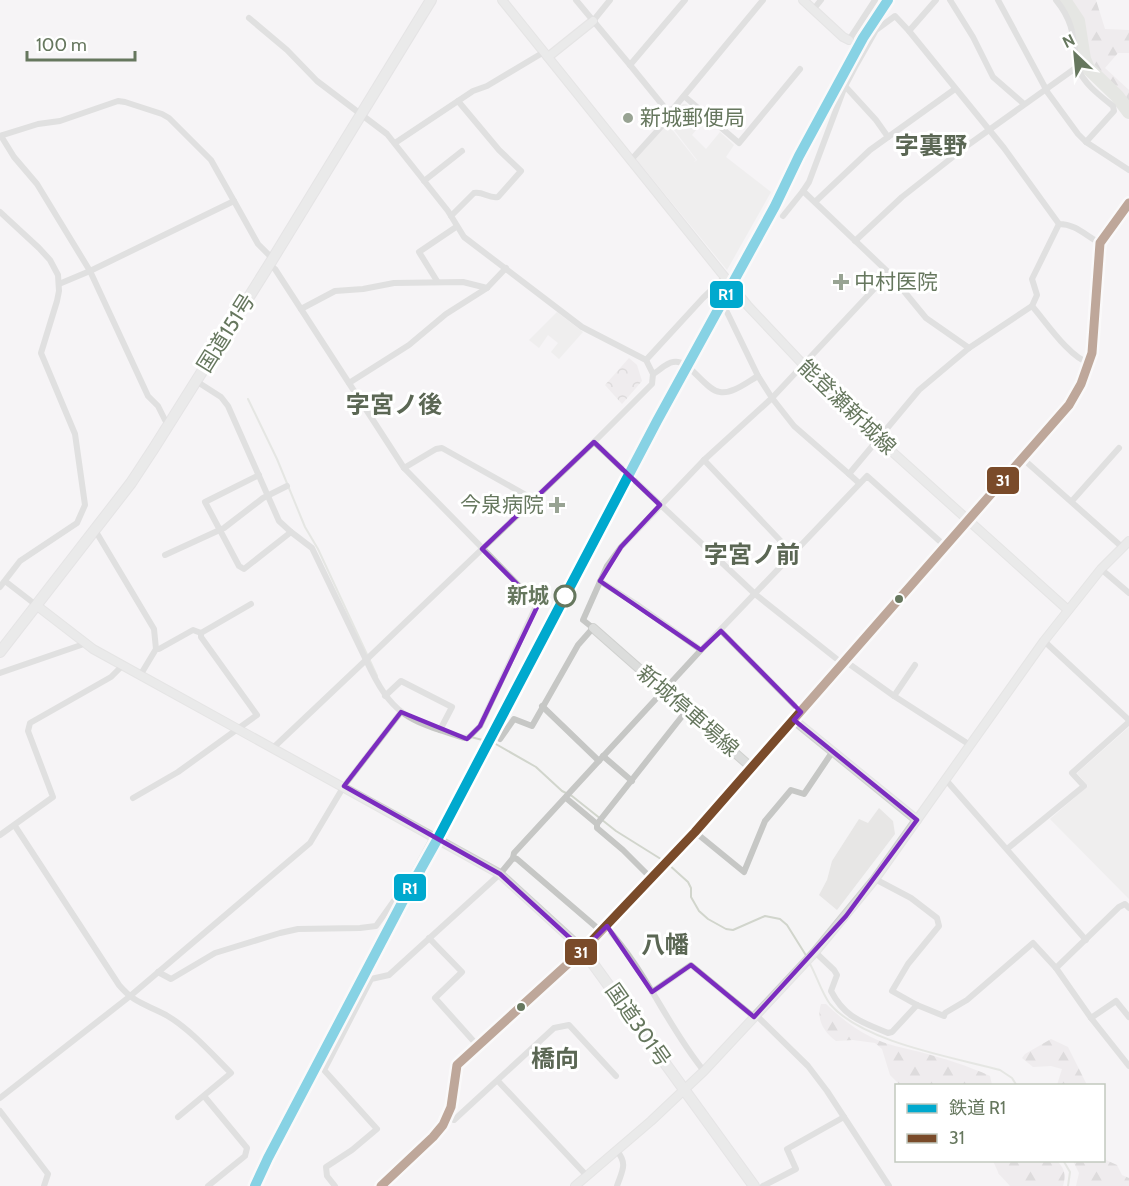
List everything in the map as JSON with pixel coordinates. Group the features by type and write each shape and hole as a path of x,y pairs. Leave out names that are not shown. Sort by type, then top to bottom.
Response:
{"highway":[{"name":"国道151号","path":"0,652 131,483 271,262 431,0"},
{"path":"381,1186 433,1137 448,1117 457,1065 583,950"},
{"name":"国道301号","path":"583,950 754,1186"}],"street":[{"name":"能登瀬新城線","path":"502,0 724,278 803,366 877,439 1068,610"},
{"path":"576,0 669,110 668,119 631,160"},
{"path":"395,143 458,101 546,54 593,21 610,0"},
{"path":"630,65 685,0"},
{"path":"669,110 673,109 764,0"},
{"path":"803,0 849,40 875,0"},
{"path":"813,9 821,0"},
{"path":"909,31 936,0"},
{"path":"950,0 968,28 993,77 1024,104"},
{"path":"998,0 1046,89 1086,142 1129,170"},
{"path":"1056,0 1071,22 1077,68 1090,88 1113,106 1114,111 1086,142"},
{"path":"783,216 809,182 845,86 876,30 895,16 989,130 1059,224"},
{"path":"249,18 287,50 317,81 380,127 451,216 464,237 582,327 646,360 653,374 652,384 594,442 273,748"},
{"path":"855,241 902,197 1024,104 1077,68"},
{"path":"684,96 739,143 801,69"},
{"path":"845,86 888,137"},
{"path":"816,201 870,150 955,88"},
{"path":"451,216 474,193 479,192 494,198 498,197 521,171 499,150 458,101"},
{"path":"170,423 165,420 158,406 148,396 90,271 37,184 0,136 111,103 125,102 169,118 211,160 258,244 404,468 537,604 504,676 471,736 464,738 441,728 425,726 401,712 388,694 312,548 279,521 228,406 212,390 196,381"},
{"path":"424,181 462,151"},
{"path":"803,191 889,273 926,318 969,348"},
{"path":"59,284 234,201"},
{"path":"967,519 1069,405 1082,384 1094,341 1100,243 1129,203"},
{"path":"0,212 50,260 55,268 59,284 57,301 41,353 75,434 85,505 77,523 21,561 0,587"},
{"path":"1059,224 1077,227 1088,237 1100,243"},
{"path":"849,474 919,390 969,348 1032,306 1037,295 1032,279 1059,224"},
{"path":"437,281 419,252 456,227"},
{"path":"350,383 409,345 446,314 487,288 506,268"},
{"path":"500,739 514,719 532,726 578,645 593,628 583,620 607,566 621,547 704,460 772,398 889,273"},
{"path":"646,360 724,278"},
{"path":"301,309 335,291 394,283 463,282 487,288"},
{"path":"734,290 725,308 758,376 772,398 794,426 858,483"},
{"path":"1032,306 1061,341 1083,361 1089,363"},
{"path":"653,374 672,362 677,362 693,371 714,391 720,393 729,392 758,376"},
{"path":"594,442 755,594 838,660 845,661 970,745"},
{"path":"404,468 436,449 442,448 533,499"},
{"path":"1072,501 1119,448"},
{"path":"575,1186 704,1071 846,916 875,879 1044,641 1101,569 1126,544 1022,458"},
{"path":"704,460 793,554"},
{"path":"259,475 205,502 239,566 244,569 291,532"},
{"path":"335,1186 327,1176 326,1167 352,1150 377,1129 324,1070 371,979 388,975 500,874 513,858 514,853 601,758 867,476 944,545"},
{"path":"165,555 220,530 268,495 287,486"},
{"name":"新城停車場線","path":"593,628 752,768 967,519"},
{"path":"95,530 154,629 156,649 141,674"},
{"path":"1101,569 1129,593"},
{"path":"5,581 84,642 500,874 583,950 652,879 752,768"},
{"path":"600,581 701,650"},
{"path":"201,633 251,604"},
{"path":"156,649 193,630 201,633"},
{"path":"721,631 801,712"},
{"path":"134,798 178,772 257,715 201,637 201,633"},
{"path":"1007,849 1084,786 1072,773 1129,721 1044,641"},
{"path":"0,673 84,642"},
{"path":"0,835 53,797 28,731 30,723 111,677 123,665"},
{"path":"894,696 915,665"},
{"path":"388,694 401,681 452,707 441,728"},
{"path":"543,706 601,758 632,781"},
{"path":"652,879 597,828 599,821 687,710"},
{"path":"0,1098 129,997 310,843 344,786 401,712"},
{"path":"794,720 917,820"},
{"path":"695,832 744,872 765,821 791,790 804,794 833,751"},
{"path":"946,780 1086,940"},
{"path":"568,795 599,821"},
{"path":"15,826 129,997 167,1016 206,1048 231,1073 178,1117"},
{"path":"158,972 171,979 215,953 289,931 376,926 413,874 433,837"},
{"path":"513,858 604,929 640,971 670,1023 704,1071"},
{"path":"875,879 911,898 938,918 939,926 908,964 892,991 944,1016 967,1000 1033,944 1056,968 1091,1018 1129,1066"},
{"path":"1056,968 1119,907 1125,904 1129,908"},
{"path":"429,938 462,972 435,998 477,1045"},
{"path":"813,954 834,970 837,975 831,991 837,1004 851,1017 888,1033 892,1032 917,1005"},
{"path":"652,992 691,965 777,1033 808,1066 889,1186"},
{"path":"1091,1018 1116,1001 1129,1017"},
{"path":"448,1117 454,1120 554,1028 569,1024 616,1076"},
{"path":"498,1081 587,1176"},
{"path":"204,1096 247,1148 244,1156 208,1186"},
{"path":"0,1111 48,1174 44,1186"},
{"path":"763,1186 796,1169 787,1149 844,1117"},
{"path":"617,1150 624,1159 617,1186"}],"highlighted area":[{"path":"594,442 660,505 621,547 600,581 701,650 721,631 801,712 794,720 917,820 846,916 754,1017 691,965 652,992 607,926 583,950 500,874 344,786 401,712 467,739 480,726 538,605 482,549"}],"shaded area":[{"path":"683,104 686,104 704,120 692,135 706,149 720,132 734,145 726,157 771,192 727,270 636,159 667,123 696,160 694,162 697,160 668,122"},
{"path":"557,312 583,332 559,359 551,352 558,343 548,335 539,348 529,340"},
{"path":"1129,727 1129,899 1050,819 1088,786 1077,773"},
{"path":"879,808 893,821 895,834 837,910 819,895 827,880 832,861 859,819 868,823"}],"green space":[{"path":"1070,0 1096,0 1105,29 1129,30 1129,53 1118,53 1105,68 1129,90 1129,105 1100,78 1092,67 1086,51 1081,18"},
{"path":"629,358 637,365 642,381 622,404 605,385"},
{"path":"821,1004 826,1004 847,1022 871,1037 973,1069 990,1076 992,1084 899,1084 890,1075 882,1049 875,1043 853,1040 836,1041 822,1025"},
{"path":"1051,1039 1068,1047 1086,1084 1057,1084 1062,1069 1051,1066 1033,1067 1022,1058"},
{"path":"1105,1158 1117,1165 1122,1175 1129,1178 1129,1186 1076,1186 1079,1173 1074,1162 1105,1162"},
{"path":"993,1162 1058,1162 1064,1172 1064,1179 1063,1186 1010,1186 999,1174"}],"waterway":[{"path":"1064,0 1078,21 1084,59 1088,68 1117,96 1129,112"},
{"path":"248,399 277,459 305,527 318,549 377,676"},
{"path":"471,737 494,743 536,767 562,791 572,796 616,831 664,861"},
{"path":"668,864 688,882 691,897 699,911 708,919 726,929 733,930 765,916 780,919 787,925 807,957"},
{"path":"809,962 830,1004 863,1029 909,1046 1000,1070 1012,1078 1016,1084"},
{"path":"1064,1162 1070,1172 1068,1186"}],"rail line":[{"name":"R1","path":"255,1186 657,421 775,206 799,156 863,38 888,0"}],"transit line":[{"name":"31","path":"381,1186 443,1125 451,1107 457,1065 583,950 695,832 1069,405 1081,384 1092,353 1100,243 1129,203"}],"place":[{"name":"新城郵便局","path":"628,118"},
{"name":"中村医院","path":"841,282"},
{"name":"今泉病院","path":"557,505"},
{"name":"新城","path":"565,596"}],"district":[{"name":"字裏野","path":"931,146"},
{"name":"字宮ノ後","path":"394,405"},
{"name":"字宮ノ前","path":"752,555"},
{"name":"八幡","path":"665,945"},
{"name":"橋向","path":"555,1059"}]}
